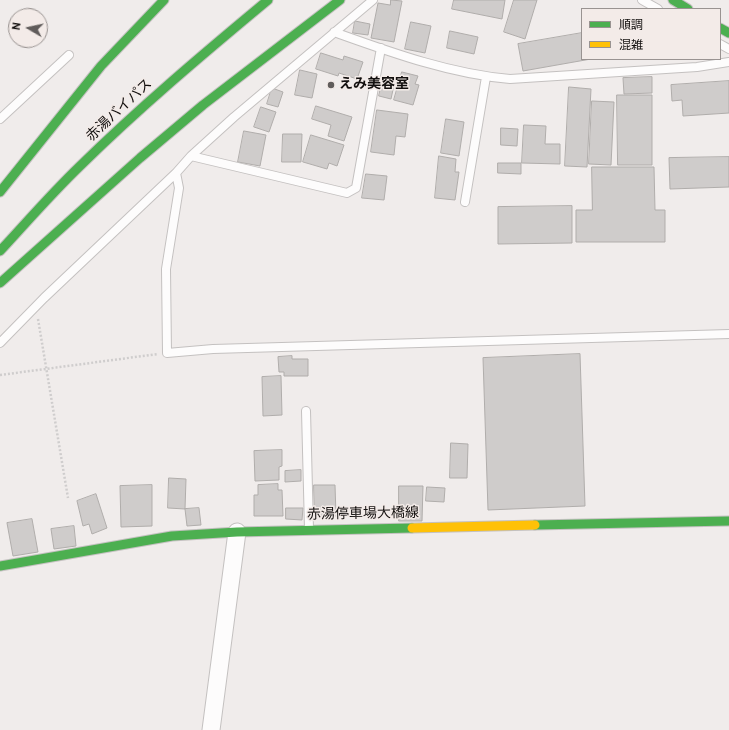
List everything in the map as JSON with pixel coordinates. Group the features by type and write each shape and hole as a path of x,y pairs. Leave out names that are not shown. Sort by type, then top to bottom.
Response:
{"main road":[{"path":"0,192 102,66 164,0"},
{"name":"赤湯バイパス","path":"0,251 53,193 129,120 214,45 268,0"},
{"path":"0,283 140,158 203,105 340,0"},
{"path":"673,0 686,8"},
{"name":"赤湯停車場大橋線","path":"0,566 136,541 172,536 309,530 729,521"}],"street":[{"path":"211,730 237,532"}],"lane":[{"path":"0,343 36,306 176,173 191,156 234,117 373,0"},
{"path":"642,0 656,8"},
{"path":"334,32 429,63 486,77 510,80 697,67 729,62"},
{"path":"191,156 347,193 356,188 381,48"},
{"path":"0,119 69,55"},
{"path":"465,202 486,77"},
{"path":"176,173 180,188 166,269 167,353 213,349 729,334"},
{"path":"306,411 309,530"}],"path":[{"path":"36,306 68,498"},
{"path":"0,375 167,353"}],"building":[{"path":"391,0 402,1 394,42 371,38 378,3 390,5"},
{"path":"454,0 505,0 502,19 452,9"},
{"path":"514,0 537,0 525,39 504,32"},
{"path":"355,21 370,24 368,35 353,33"},
{"path":"411,22 431,26 425,53 405,49"},
{"path":"450,31 478,37 474,54 447,48"},
{"path":"581,33 581,60 585,60 523,71 518,44"},
{"path":"321,53 343,60 344,56 363,62 357,79 339,73 338,76 316,69"},
{"path":"300,70 317,74 312,98 295,95"},
{"path":"402,72 418,76 415,84 419,85 413,105 394,100"},
{"path":"652,77 652,93 624,94 623,78"},
{"path":"729,81 729,113 683,116 682,100 672,101 671,85"},
{"path":"382,83 394,85 391,99 379,96"},
{"path":"569,87 591,89 587,167 565,166"},
{"path":"272,88 283,92 278,107 267,104"},
{"path":"617,95 652,95 652,165 618,165"},
{"path":"592,101 614,102 611,165 589,164"},
{"path":"316,106 352,117 344,141 328,136 331,125 312,119"},
{"path":"261,107 276,112 269,132 254,127"},
{"path":"377,110 408,114 405,137 396,136 394,155 371,152"},
{"path":"446,119 464,122 459,156 441,153"},
{"path":"524,125 546,126 545,144 560,144 560,164 522,163"},
{"path":"501,128 518,129 517,146 501,145"},
{"path":"244,131 266,135 260,166 238,162"},
{"path":"283,134 302,134 301,162 282,162"},
{"path":"311,135 344,145 337,166 329,163 327,169 303,162"},
{"path":"439,156 456,159 455,172 459,172 455,200 435,198"},
{"path":"729,157 729,187 670,189 669,158"},
{"path":"498,163 521,163 521,174 498,173"},
{"path":"592,167 654,167 655,210 665,210 665,242 576,242 576,210 592,210"},
{"path":"366,174 387,176 384,200 362,198"},
{"path":"572,206 572,243 498,244 498,207"},
{"path":"580,354 585,506 488,510 483,358"},
{"path":"292,356 292,359 308,359 308,376 284,376 284,372 279,372 278,357"},
{"path":"281,376 282,415 263,416 262,377"},
{"path":"451,443 468,444 467,478 450,478"},
{"path":"282,450 282,466 279,467 279,480 255,481 254,451"},
{"path":"301,470 301,481 285,482 285,471"},
{"path":"169,478 186,479 185,509 168,508"},
{"path":"278,484 278,490 282,490 283,516 254,516 254,495 258,495 258,485"},
{"path":"152,485 152,526 121,527 120,486"},
{"path":"314,485 335,485 336,516 315,517"},
{"path":"399,486 423,486 422,521 399,521"},
{"path":"427,487 445,488 444,502 426,501"},
{"path":"96,494 107,528 92,534 89,524 83,526 77,501"},
{"path":"199,508 201,525 187,526 185,509"},
{"path":"286,508 303,508 302,520 286,519"},
{"path":"32,519 38,552 13,556 7,523"},
{"path":"74,526 76,546 54,549 51,529"}],"traffic: fast":[{"path":"0,192 101,66 164,0"},
{"path":"0,251 58,188 102,145 172,82 268,0"},
{"path":"0,283 140,158 203,105 340,0"},
{"path":"673,0 686,8"},
{"path":"721,29 729,33"},
{"path":"535,525 729,521"},
{"path":"0,566 172,536 237,532 412,528"}],"traffic: slow":[{"path":"412,528 535,525"}],"place":[{"name":"えみ美容室","path":"331,85"}]}
